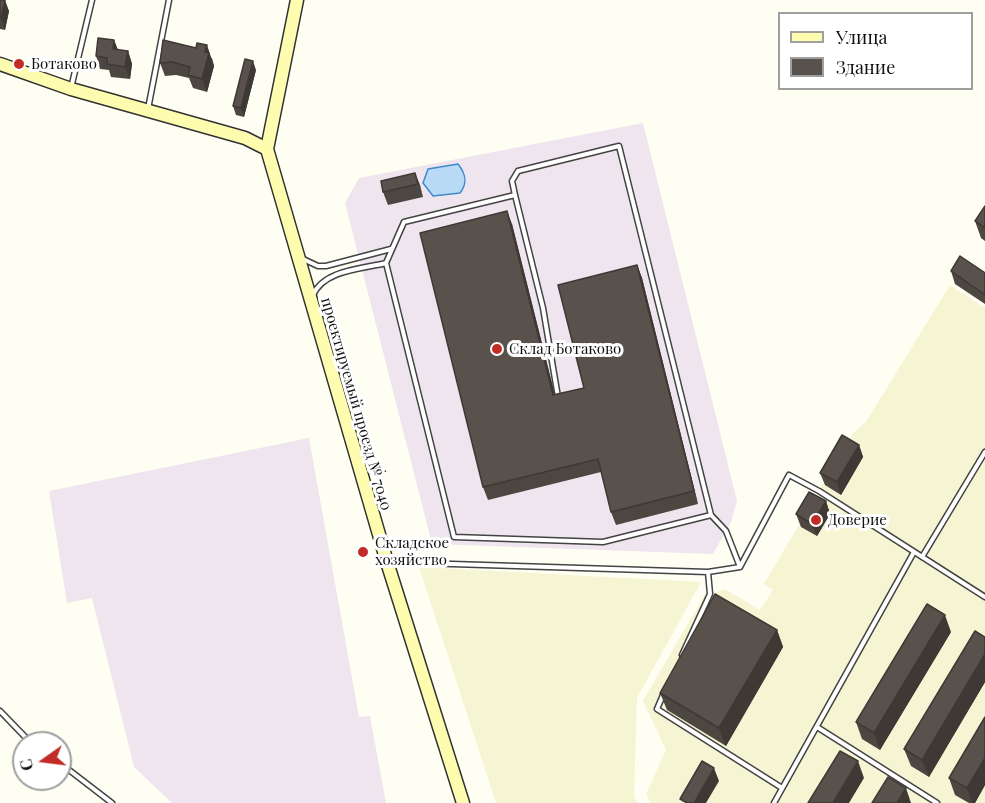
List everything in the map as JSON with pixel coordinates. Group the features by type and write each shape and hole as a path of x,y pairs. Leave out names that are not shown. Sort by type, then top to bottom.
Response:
{"main road":[{"path":"0,64 71,89 245,138 267,149 297,0"},
{"name":"проектируемый проезд № 7040","path":"267,149 387,562 463,803"}],"lane":[{"path":"71,89 92,0"},
{"path":"147,110 169,0"},
{"path":"558,397 543,308 512,181 518,171 619,146 711,515 726,531 740,567"},
{"path":"515,195 404,222 386,263 454,537 603,542 711,515"},
{"path":"294,247 303,259 318,266 392,249"},
{"path":"313,309 313,296 323,281 386,263"},
{"path":"922,557 985,452"},
{"path":"740,567 789,476 819,491 985,597"},
{"path":"774,803 914,552"},
{"path":"387,562 708,572 740,567"},
{"path":"681,657 710,594 708,572"},
{"path":"666,688 657,709 782,788"},
{"path":"0,711 19,731"},
{"path":"817,727 937,803"},
{"path":"72,772 112,803"}],"path":[{"path":"373,475 386,471"}],"shaded area":[{"path":"643,123 737,501 731,522 713,554 432,544 345,203 359,178"},
{"path":"309,438 359,717 370,716 386,803 172,803 134,767 92,598 67,603 49,491"}],"green space":[{"path":"950,285 985,308 985,803 651,803 646,794 666,750 643,701 704,596 725,589 760,610 773,590 764,584 854,432 866,422"},
{"path":"419,567 701,582 637,698 634,797 638,803 496,803"}],"water":[{"path":"458,164 465,178 460,193 433,196 423,183 428,169"}],"building":[{"path":"0,0 5,0 1,19 0,19"},
{"path":"98,38 114,40 113,49 128,51 125,67 107,64 107,58 96,56"},
{"path":"163,40 196,48 197,43 207,45 205,52 209,53 202,79 188,75 190,67 172,62 160,63"},
{"path":"245,59 253,61 241,108 233,106"},
{"path":"415,173 418,184 383,192 381,181"},
{"path":"985,206 985,228 975,221"},
{"name":"Склад Ботаково","path":"507,211 553,395 584,388 558,285 637,265 694,491 611,512 598,459 483,487 420,233"},
{"path":"960,256 985,273 985,295 951,271"},
{"path":"842,435 859,445 837,482 820,473"},
{"path":"809,492 826,501 812,524 796,514"},
{"path":"715,594 777,630 719,728 660,693"},
{"path":"927,604 945,615 874,733 856,722"},
{"path":"975,631 985,637 985,654 922,760 904,749"},
{"path":"985,717 985,758 967,788 949,778"},
{"path":"840,751 858,761 833,803 808,803"},
{"path":"702,761 714,768 694,803 687,803 680,799"},
{"path":"888,777 906,788 897,803 872,803"}],"place":[{"name":"Ботаково","path":"19,64"},
{"name":"Склад Ботаково","path":"497,349"},
{"name":"Доверие","path":"816,520"},
{"name":"Складское хозяйство","path":"363,552"}]}
